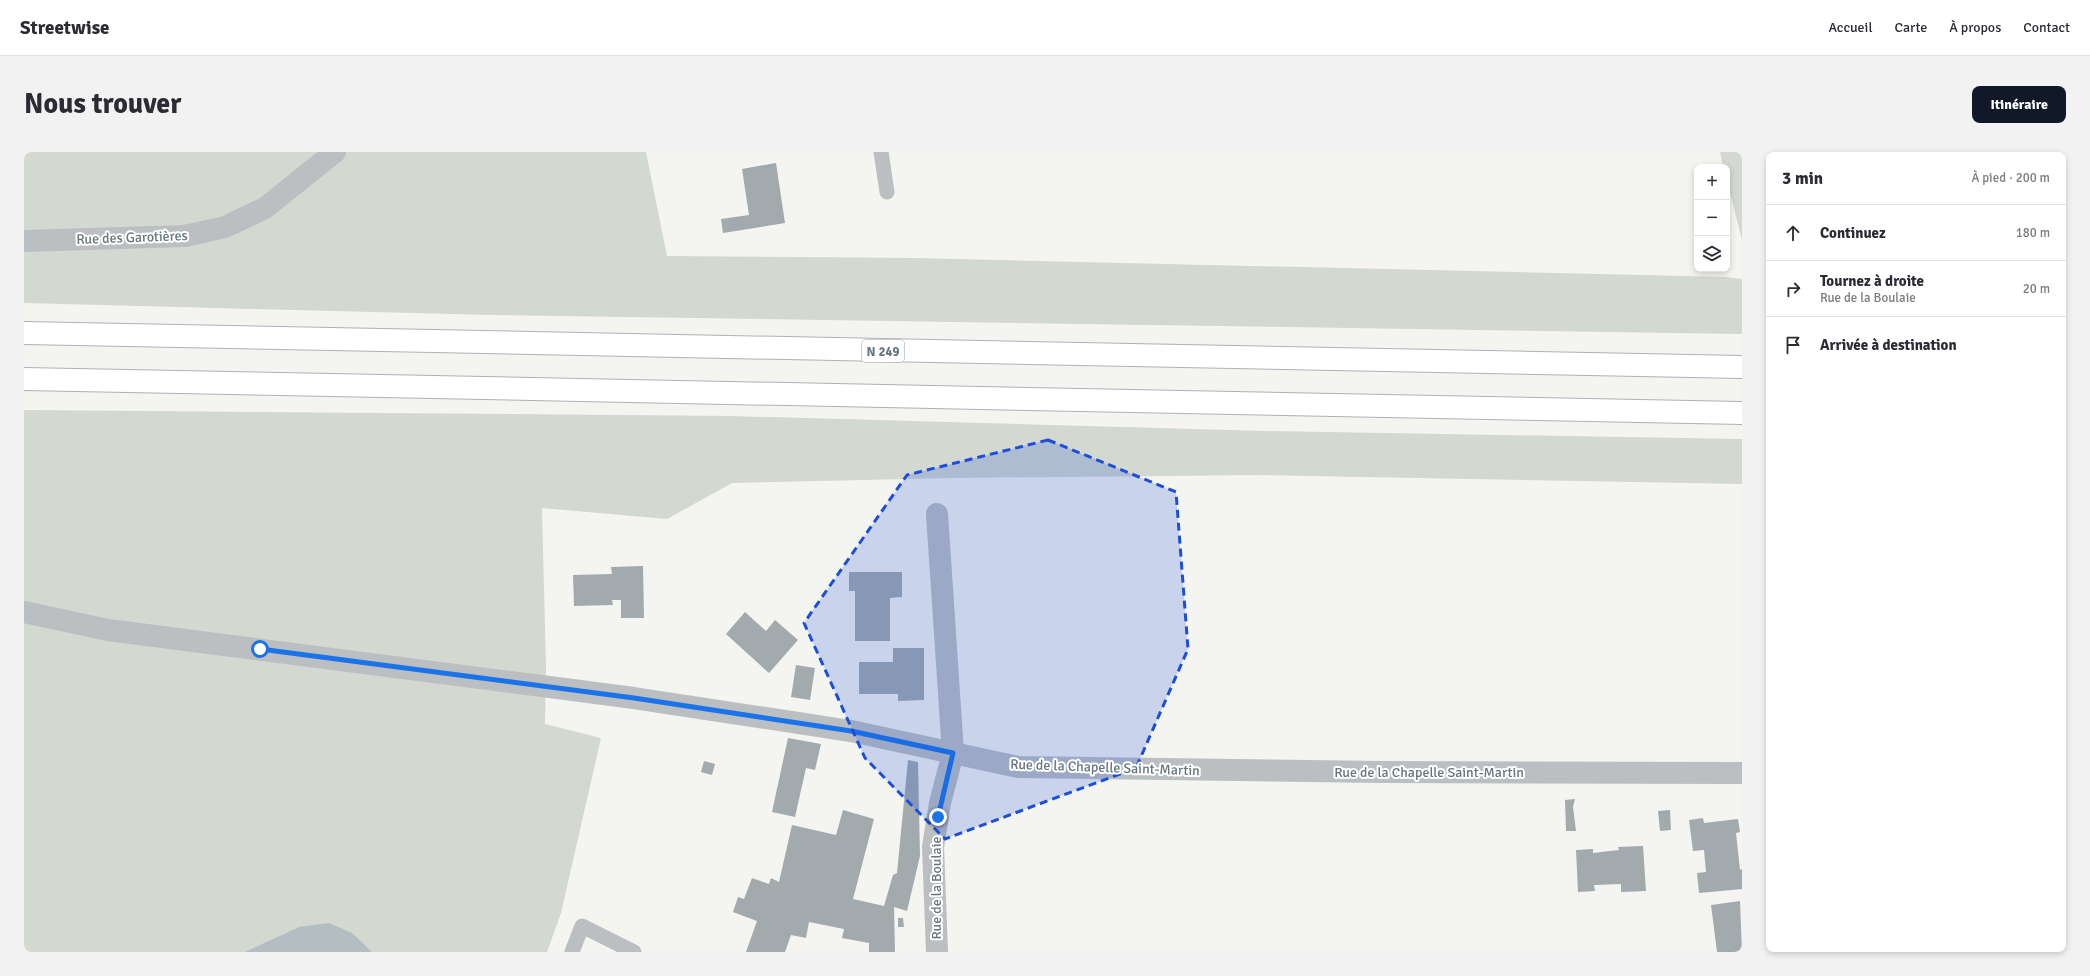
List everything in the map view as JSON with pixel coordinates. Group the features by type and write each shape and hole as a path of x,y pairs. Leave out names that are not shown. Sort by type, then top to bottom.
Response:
{"highway":[{"name":"N 249","path":"24,333 1742,367"},
{"path":"24,379 1742,413"}],"street":[{"name":"Rue des Garotières","path":"24,241 185,236 225,227 265,208 335,152"},
{"name":"Rue de la Boulaie","path":"937,514 953,753 940,803 933,847 937,952"},
{"name":"Rue de la Chapelle Saint-Martin","path":"24,612 108,630 657,701 851,731 1018,767 1383,772 1742,773"}],"lane":[{"path":"881,152 887,192"},
{"path":"572,952 582,926 634,952"}],"highlighted area":[{"path":"1048,440 1176,492 1188,649 1136,768 945,839 865,758 804,623 907,475"}],"shaded area":[{"path":"24,152 646,152 667,256 914,258 1726,277 1742,279 1742,334 493,315 24,303"},
{"path":"1720,152 1742,152 1742,240 1730,193 1730,164 1722,164"},
{"path":"24,410 731,416 1264,431 1742,439 1742,484 1261,475 952,478 732,483 667,519 542,508 546,668 545,724 601,738 561,913 547,952 24,952"},
{"path":"329,923 352,933 372,952 245,952 299,927"}],"building":[{"path":"776,163 785,223 723,233 721,219 749,215 742,169"},
{"path":"643,566 644,618 621,618 621,600 612,600 613,605 574,606 573,575 612,574 611,567"},
{"path":"849,572 902,572 902,597 890,598 890,641 855,641 855,591 849,591"},
{"path":"745,612 766,631 775,620 798,640 769,673 726,634"},
{"path":"893,648 924,648 924,700 898,701 898,694 859,694 859,662 893,662"},
{"path":"796,665 815,668 810,700 791,697"},
{"path":"788,738 821,744 815,770 806,768 795,817 772,812"},
{"path":"908,760 918,762 920,856 907,911 894,907 895,952 869,952 869,943 842,938 844,929 809,922 806,938 791,935 785,952 746,952 757,921 733,912 738,897 744,899 752,878 769,884 771,878 779,882 792,825 836,835 843,810 874,819 853,899 884,906 893,875 897,873"},
{"path":"704,761 715,764 712,775 701,772"},
{"path":"1575,799 1573,807 1576,831 1566,831 1565,800"},
{"path":"1670,810 1671,830 1660,831 1658,811"},
{"path":"1703,818 1704,823 1738,819 1740,832 1736,833 1740,870 1742,869 1742,889 1699,893 1697,873 1706,872 1704,850 1693,851 1689,820"},
{"path":"1643,846 1646,891 1621,892 1621,884 1594,885 1595,891 1578,892 1576,850 1593,849 1593,853 1619,850 1618,847"},
{"path":"1740,901 1742,952 1717,952 1711,905"},
{"path":"898,918 903,918 904,927 898,927"}],"route":[{"path":"260,649 634,698 851,731 953,753 940,803 938,817"}]}
